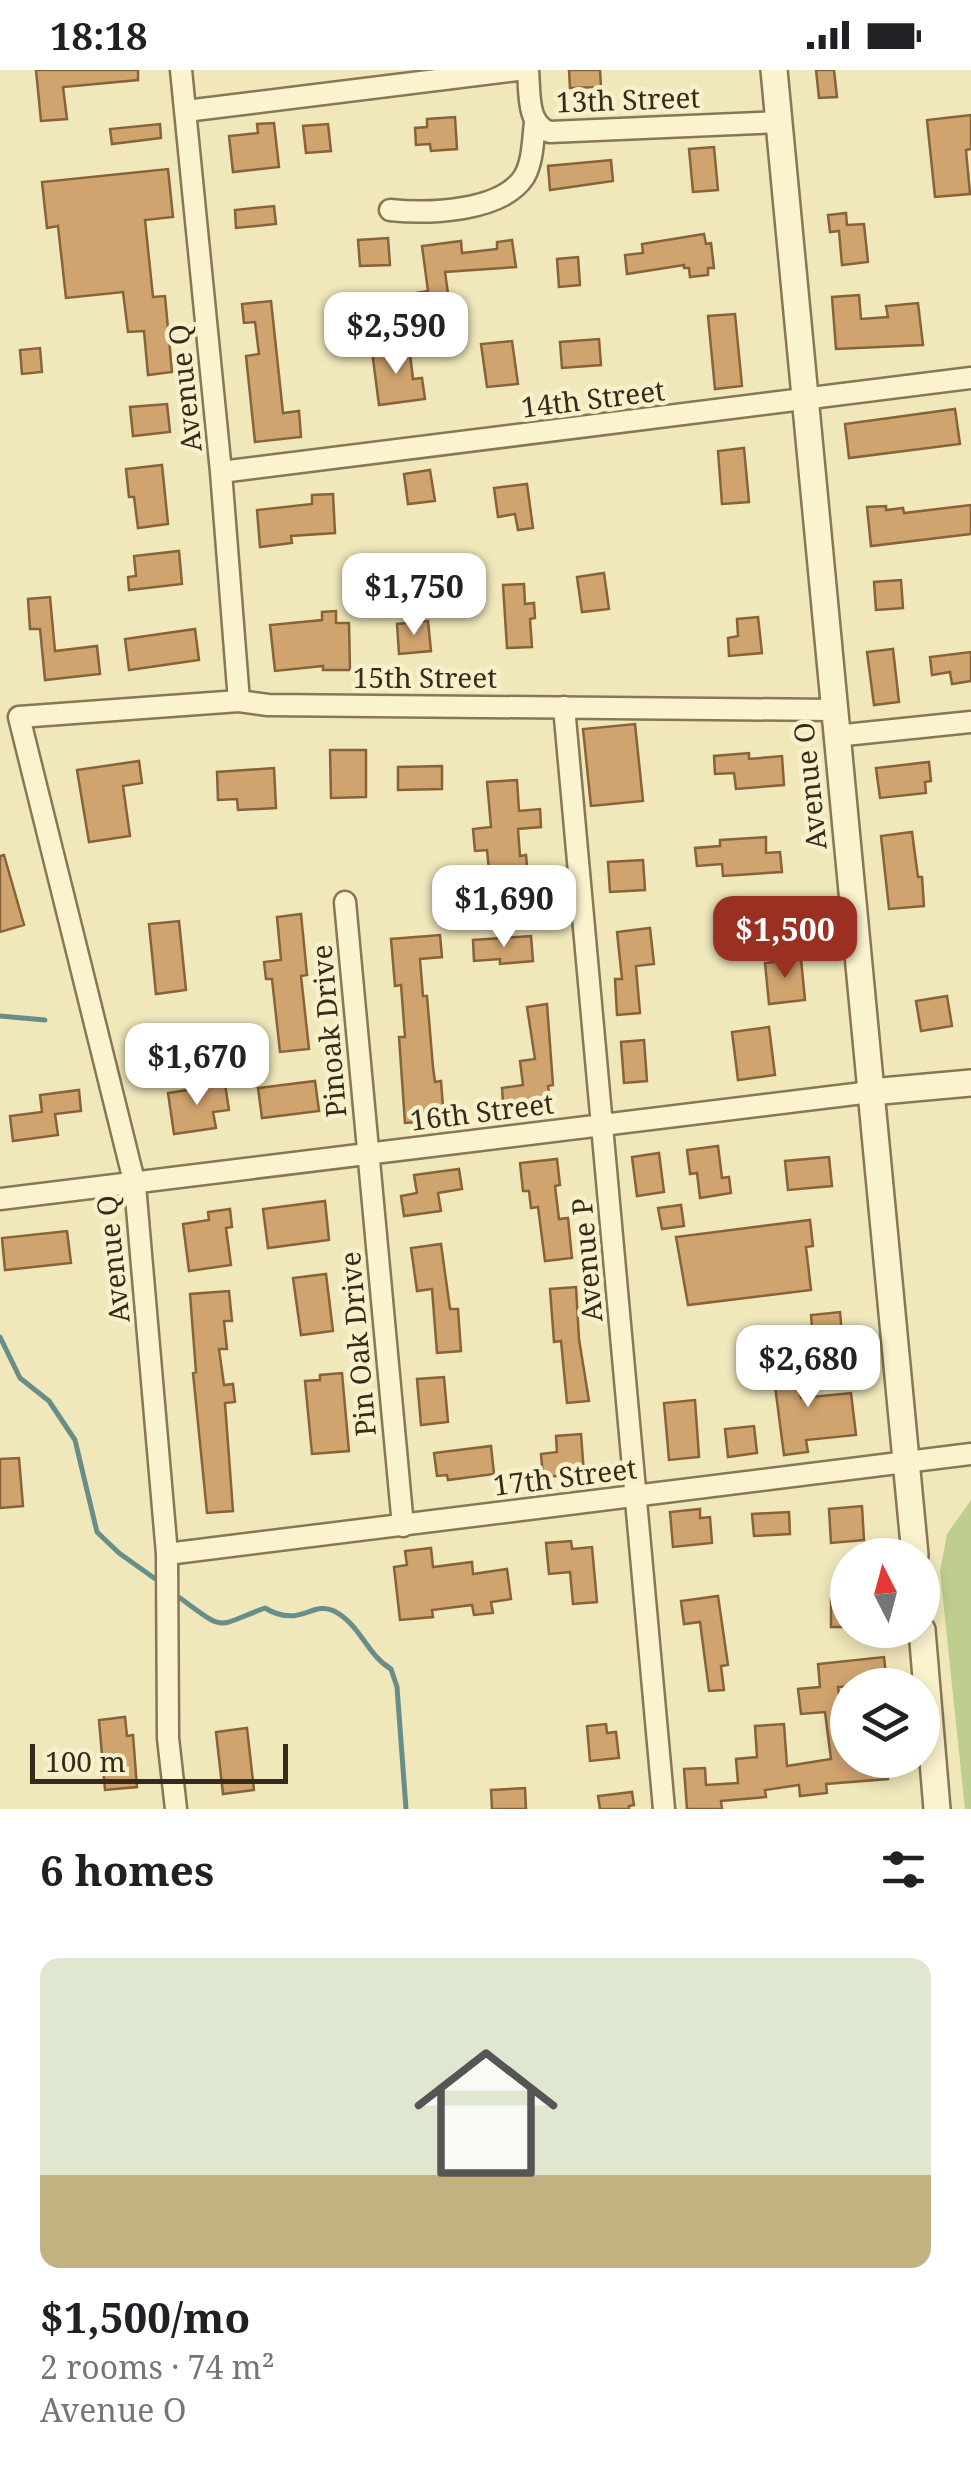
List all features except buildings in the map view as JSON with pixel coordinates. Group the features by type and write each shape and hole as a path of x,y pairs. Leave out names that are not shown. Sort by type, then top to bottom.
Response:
{"street":[{"name":"Avenue Q","path":"182,70 239,701"},
{"path":"186,112 517,70"},
{"name":"13th Street","path":"528,70 535,122 541,130 550,132 780,122"},
{"name":"Avenue O","path":"774,70 914,1538"},
{"path":"390,210 413,212 488,204 511,190 524,176 535,122"},
{"name":"14th Street","path":"221,472 971,378"},
{"name":"15th Street","path":"18,717 239,701 564,707 834,723 971,722"},
{"name":"Avenue P","path":"564,707 664,1809"},
{"name":"Avenue Q","path":"18,717 135,1185 166,1554 168,1738 176,1809"},
{"name":"Pinoak Drive","path":"344,902 368,1156"},
{"name":"16th Street","path":"0,1200 871,1092 971,1083"},
{"name":"Pin Oak Drive","path":"368,1156 402,1526"},
{"name":"17th Street","path":"166,1554 971,1454"},
{"path":"924,1648 937,1809"}],"green space":[{"path":"971,1500 971,1809 965,1809 940,1571 947,1534"}],"waterway":[{"path":"0,1016 45,1020"},
{"path":"0,1337 20,1378 49,1401 75,1440 97,1532 154,1578"},
{"path":"180,1598 221,1623 265,1608 287,1616 326,1609 351,1624 375,1656 391,1669 397,1687 406,1809"}]}
